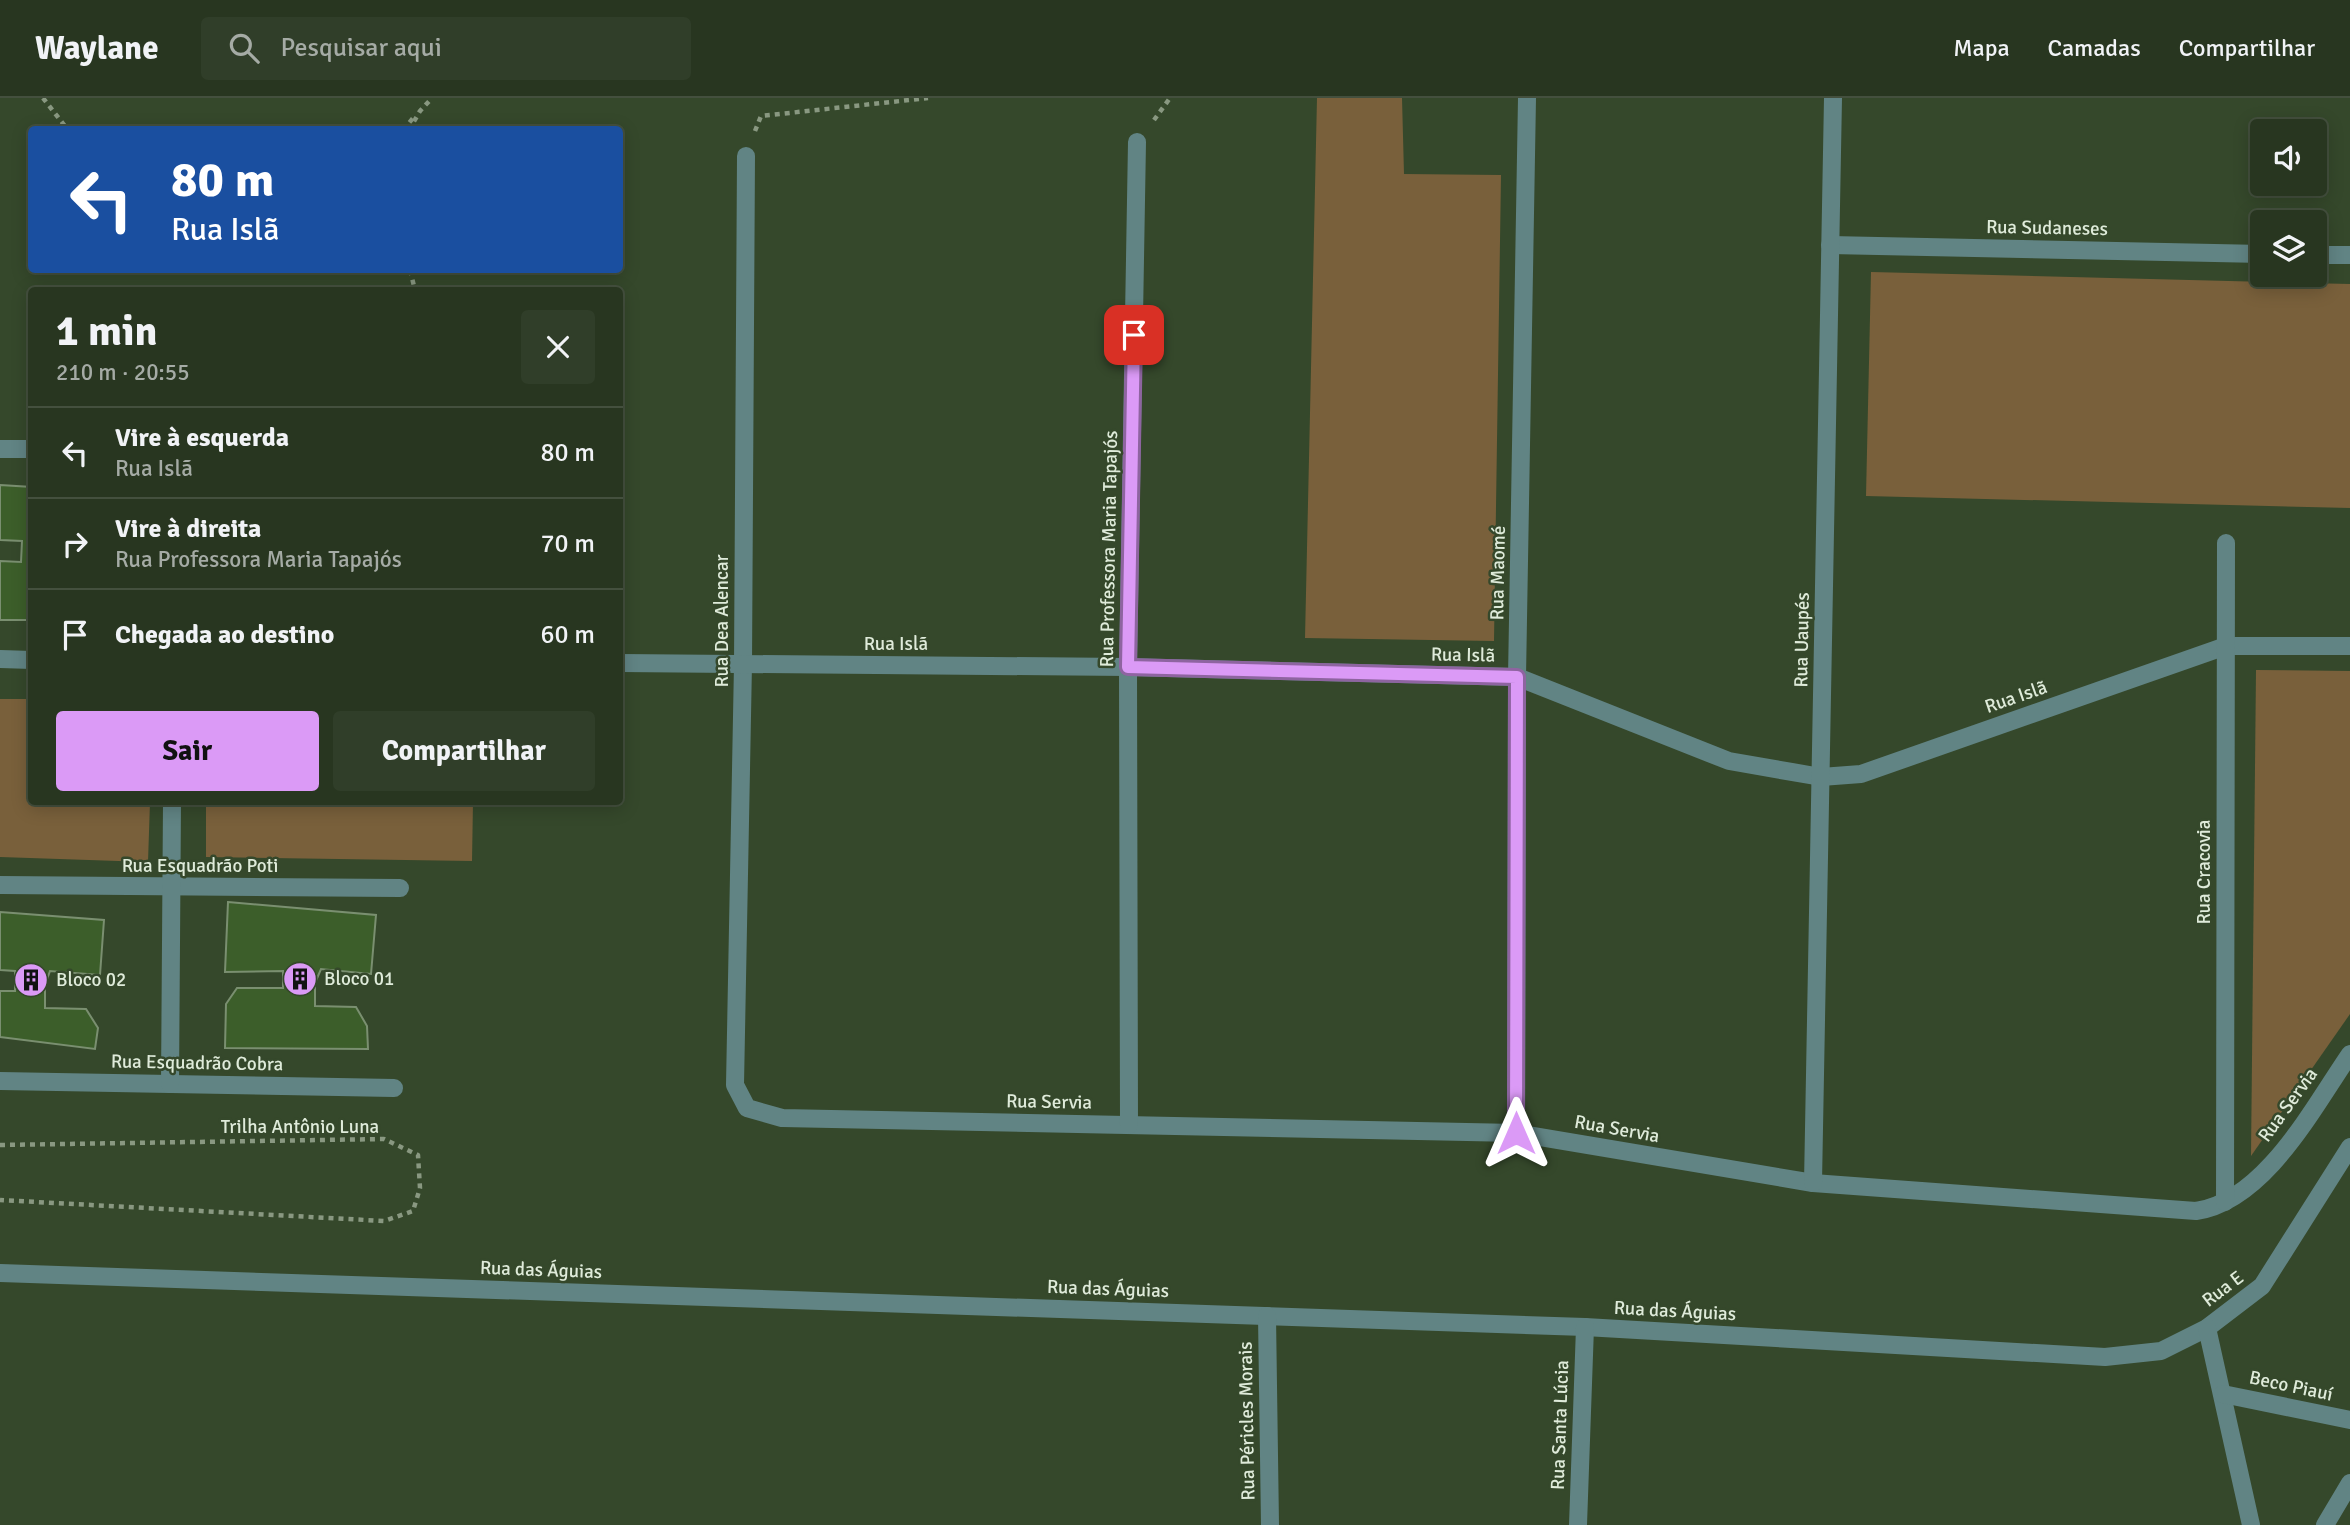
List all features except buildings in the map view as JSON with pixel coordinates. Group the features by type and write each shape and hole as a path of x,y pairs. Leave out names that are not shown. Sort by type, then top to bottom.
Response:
{"street":[{"name":"Rua Maomé","path":"1516,1133 1517,677 1527,98"},
{"name":"Rua Uaupés","path":"1813,1183 1833,98"},
{"name":"Rua Professora Maria Tapajós","path":"1129,1125 1128,667 1137,142"},
{"name":"Rua Dea Alencar","path":"735,1085 743,664 746,156"},
{"name":"Rua Sudaneses","path":"1830,245 2250,254"},
{"path":"2327,255 2350,255"},
{"path":"0,449 28,449"},
{"name":"Rua Cracovia","path":"2225,1202 2226,542"},
{"name":"Rua Islã","path":"623,663 1128,667 1517,677 1729,761 1821,777 1861,774 2226,646 2350,646"},
{"path":"0,659 28,660"},
{"path":"170,1084 172,805"},
{"name":"Rua Esquadrão Poti","path":"0,885 400,888"},
{"name":"Rua Servia","path":"735,1085 747,1108 782,1118 1516,1133 1813,1183 2196,1211 2225,1202 2264,1171 2290,1144 2350,1054"},
{"name":"Rua Esquadrão Cobra","path":"0,1081 394,1088"},
{"name":"Rua E","path":"2251,1525 2207,1328 2262,1286 2350,1147"},
{"name":"Rua das Águias","path":"0,1273 1585,1327 2105,1357 2161,1352 2207,1328"},
{"name":"Rua Péricles Morais","path":"1267,1316 1270,1525"},
{"name":"Rua Santa Lúcia","path":"1578,1525 1585,1327"},
{"name":"Beco Piauí","path":"2223,1394 2350,1420"},
{"path":"2325,1525 2350,1483"}],"path":[{"path":"43,98 65,126"},
{"path":"406,126 432,98"},
{"path":"746,156 761,116 928,98"},
{"path":"411,126 419,111"},
{"name":"Trilha Antônio Luna","path":"0,1144 384,1139 418,1156 420,1188 413,1212 384,1221 0,1199"}],"shaded area":[{"path":"1317,98 1402,98 1404,174 1501,175 1494,641 1305,638"},
{"path":"1871,272 2250,281 2250,287 2327,287 2327,283 2350,284 2350,508 1866,496"},
{"path":"2256,670 2350,671 2350,1014 2251,1156"},
{"path":"0,699 28,699 28,805 150,805 148,862 0,857"},
{"path":"206,805 473,805 472,861 206,857"}],"place":[{"name":"Bloco 01","path":"300,979"},
{"name":"Bloco 02","path":"31,980"}],"route":[{"path":"1134,335 1128,667 1517,677 1516,1133"}]}
